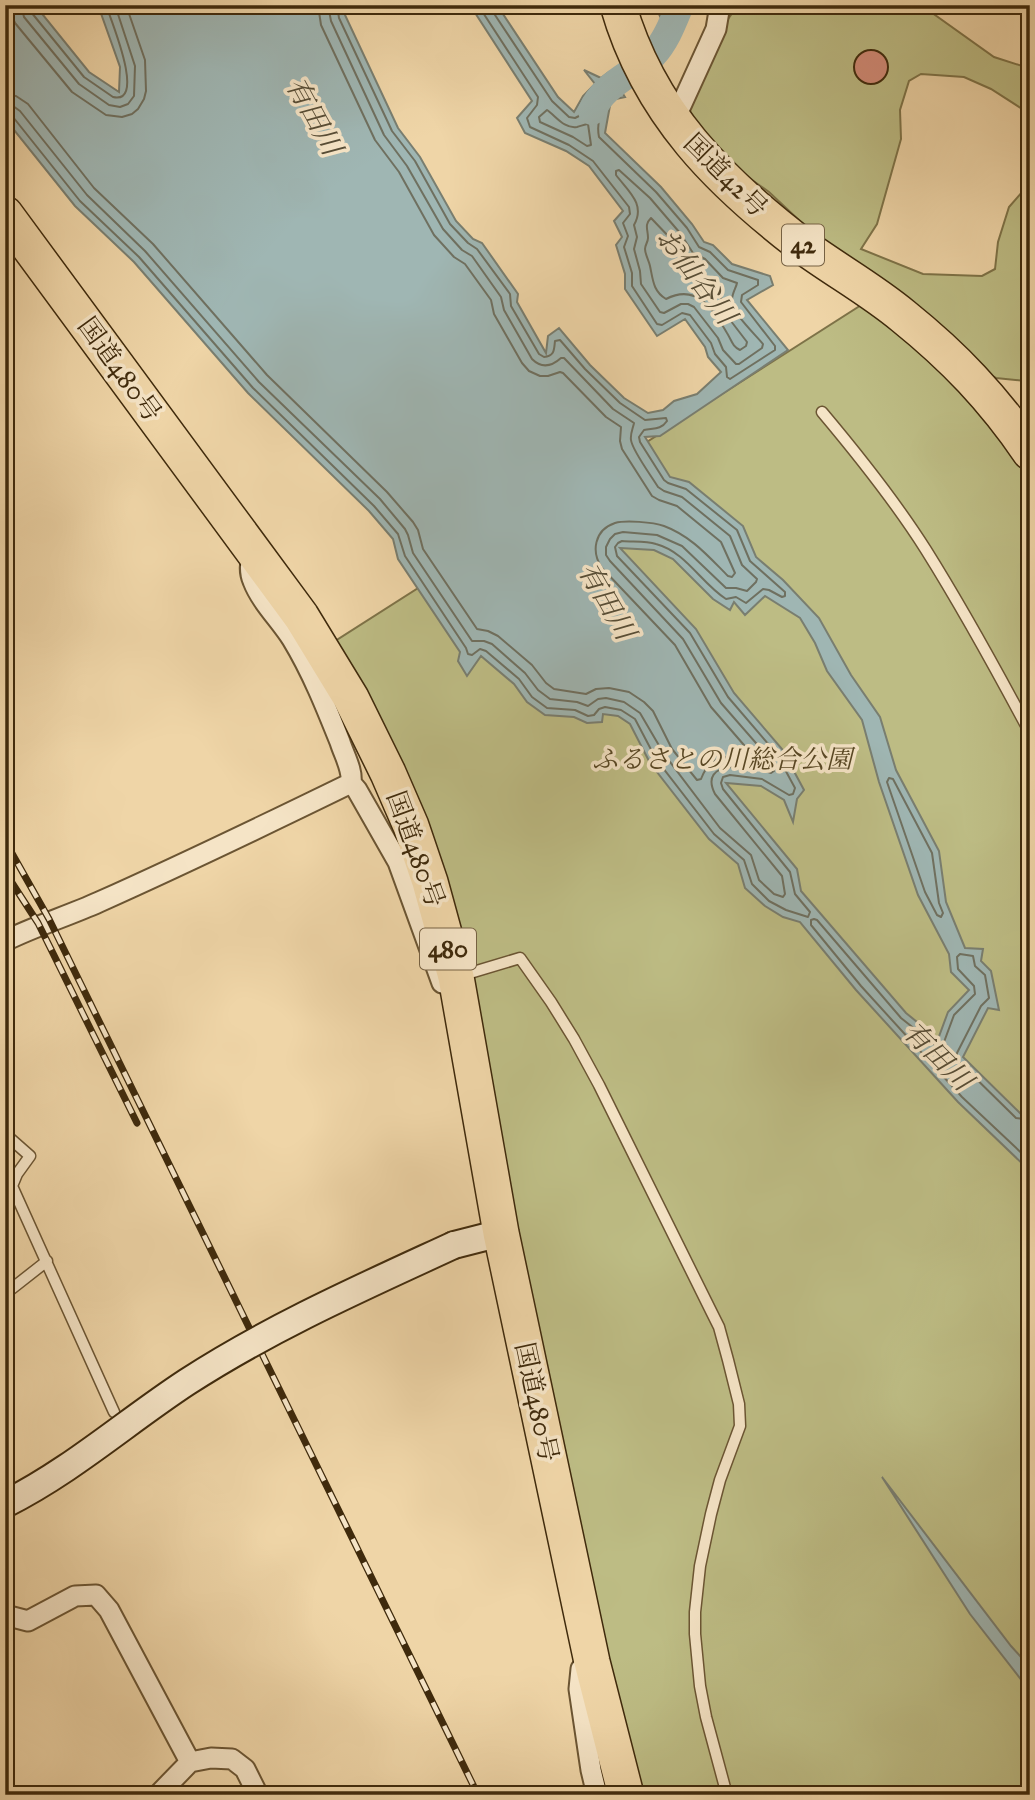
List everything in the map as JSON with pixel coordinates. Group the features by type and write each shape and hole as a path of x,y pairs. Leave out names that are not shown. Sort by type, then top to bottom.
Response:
{"highway":[{"name":"国道42号","path":"618,5 644,74 674,121 704,157 759,211 809,250 902,314 951,357 993,401 1030,452"},
{"name":"国道480号","path":"5,214 301,616 351,698 411,826 430,882 459,992 501,1233 592,1662 626,1795"}],"street":[{"path":"674,121 716,29 720,5"},
{"path":"253,550 250,566 252,580 309,668 342,748 350,770 351,783 398,862 438,974 448,993 459,992"},
{"path":"5,941 70,916 196,859 351,783"},
{"path":"5,1504 88,1454 155,1404 232,1354 326,1304 454,1245 501,1233"},
{"path":"5,1615 28,1621 75,1596 96,1595 109,1610 190,1762"},
{"path":"592,1662 582,1669 579,1689 597,1795"},
{"path":"158,1795 190,1762 211,1758 232,1759 245,1769 258,1795"}],"lane":[{"path":"822,412 877,479 926,551 1030,733"},
{"path":"459,992 520,958 574,1039 599,1085 719,1327 739,1404 740,1426 720,1480 705,1541 697,1588 695,1634 706,1717 727,1795"},
{"path":"5,1134 30,1156 12,1186 114,1412"},
{"path":"5,1294 47,1261"}],"green space":[{"path":"738,5 921,5 994,57 1022,66 1030,63 1030,114 991,89 964,77 921,74 909,81 900,110 901,139 877,224 861,249 923,274 982,276 995,269 998,242 1009,207 1030,183 1030,380 996,378 982,371 909,298 849,267 769,192 722,159 701,137 689,109 726,22"},
{"name":"ふるさとの川総合公園","path":"866,302 924,350 1030,471 1030,1795 634,1795 466,993 329,645"}],"water":[{"name":"有田川","path":"5,5 35,5 89,72 119,92 120,67 98,5 344,5 345,15 398,128 420,157 456,221 473,239 482,243 518,294 517,302 546,353 548,336 559,328 590,365 624,398 648,413 663,410 674,401 697,394 721,372 708,357 705,347 685,319 657,336 625,289 625,274 616,245 622,237 614,221 623,211 589,166 566,151 525,133 517,118 532,101 470,5 497,5 558,97 574,112 583,96 595,84 584,70 601,78 609,72 625,97 611,100 605,133 661,187 704,242 713,245 732,264 770,276 773,285 747,300 788,350 660,436 645,437 670,477 689,482 743,526 756,557 783,580 819,618 851,675 880,717 896,770 939,851 946,902 965,948 983,949 981,961 991,971 999,1010 988,1008 963,1057 1022,1115 1022,1098 1030,1105 1030,1171 958,1102 856,990 800,922 783,917 765,906 745,888 738,864 709,839 650,763 630,724 618,716 603,714 602,722 587,723 574,717 545,715 527,702 514,684 481,656 467,676 458,661 460,652 398,559 393,539 369,511 248,393 134,262 75,206 5,116","holes":["620,548 654,550 673,559 713,599 730,610 734,602 745,615 765,596 800,618 827,671 862,720 879,782 918,895 949,954 951,972 969,990 948,1012 938,1039 906,1013 801,891 797,869 726,783 761,786 784,800 793,822 797,799 804,790 782,749 734,693 696,629"]},
{"path":"882,1477 1030,1667 1030,1691 970,1614"}],"building":[{"path":"871,50 883,55 888,67 883,79 871,84 859,79 854,67 859,55"}],"waterway":[{"path":"656,5 669,32"},
{"name":"お仙谷川","path":"592,111 604,93 658,50 680,5"}],"railway":[{"path":"5,841 49,919 478,1795"},
{"path":"5,872 38,923 137,1123"}]}
